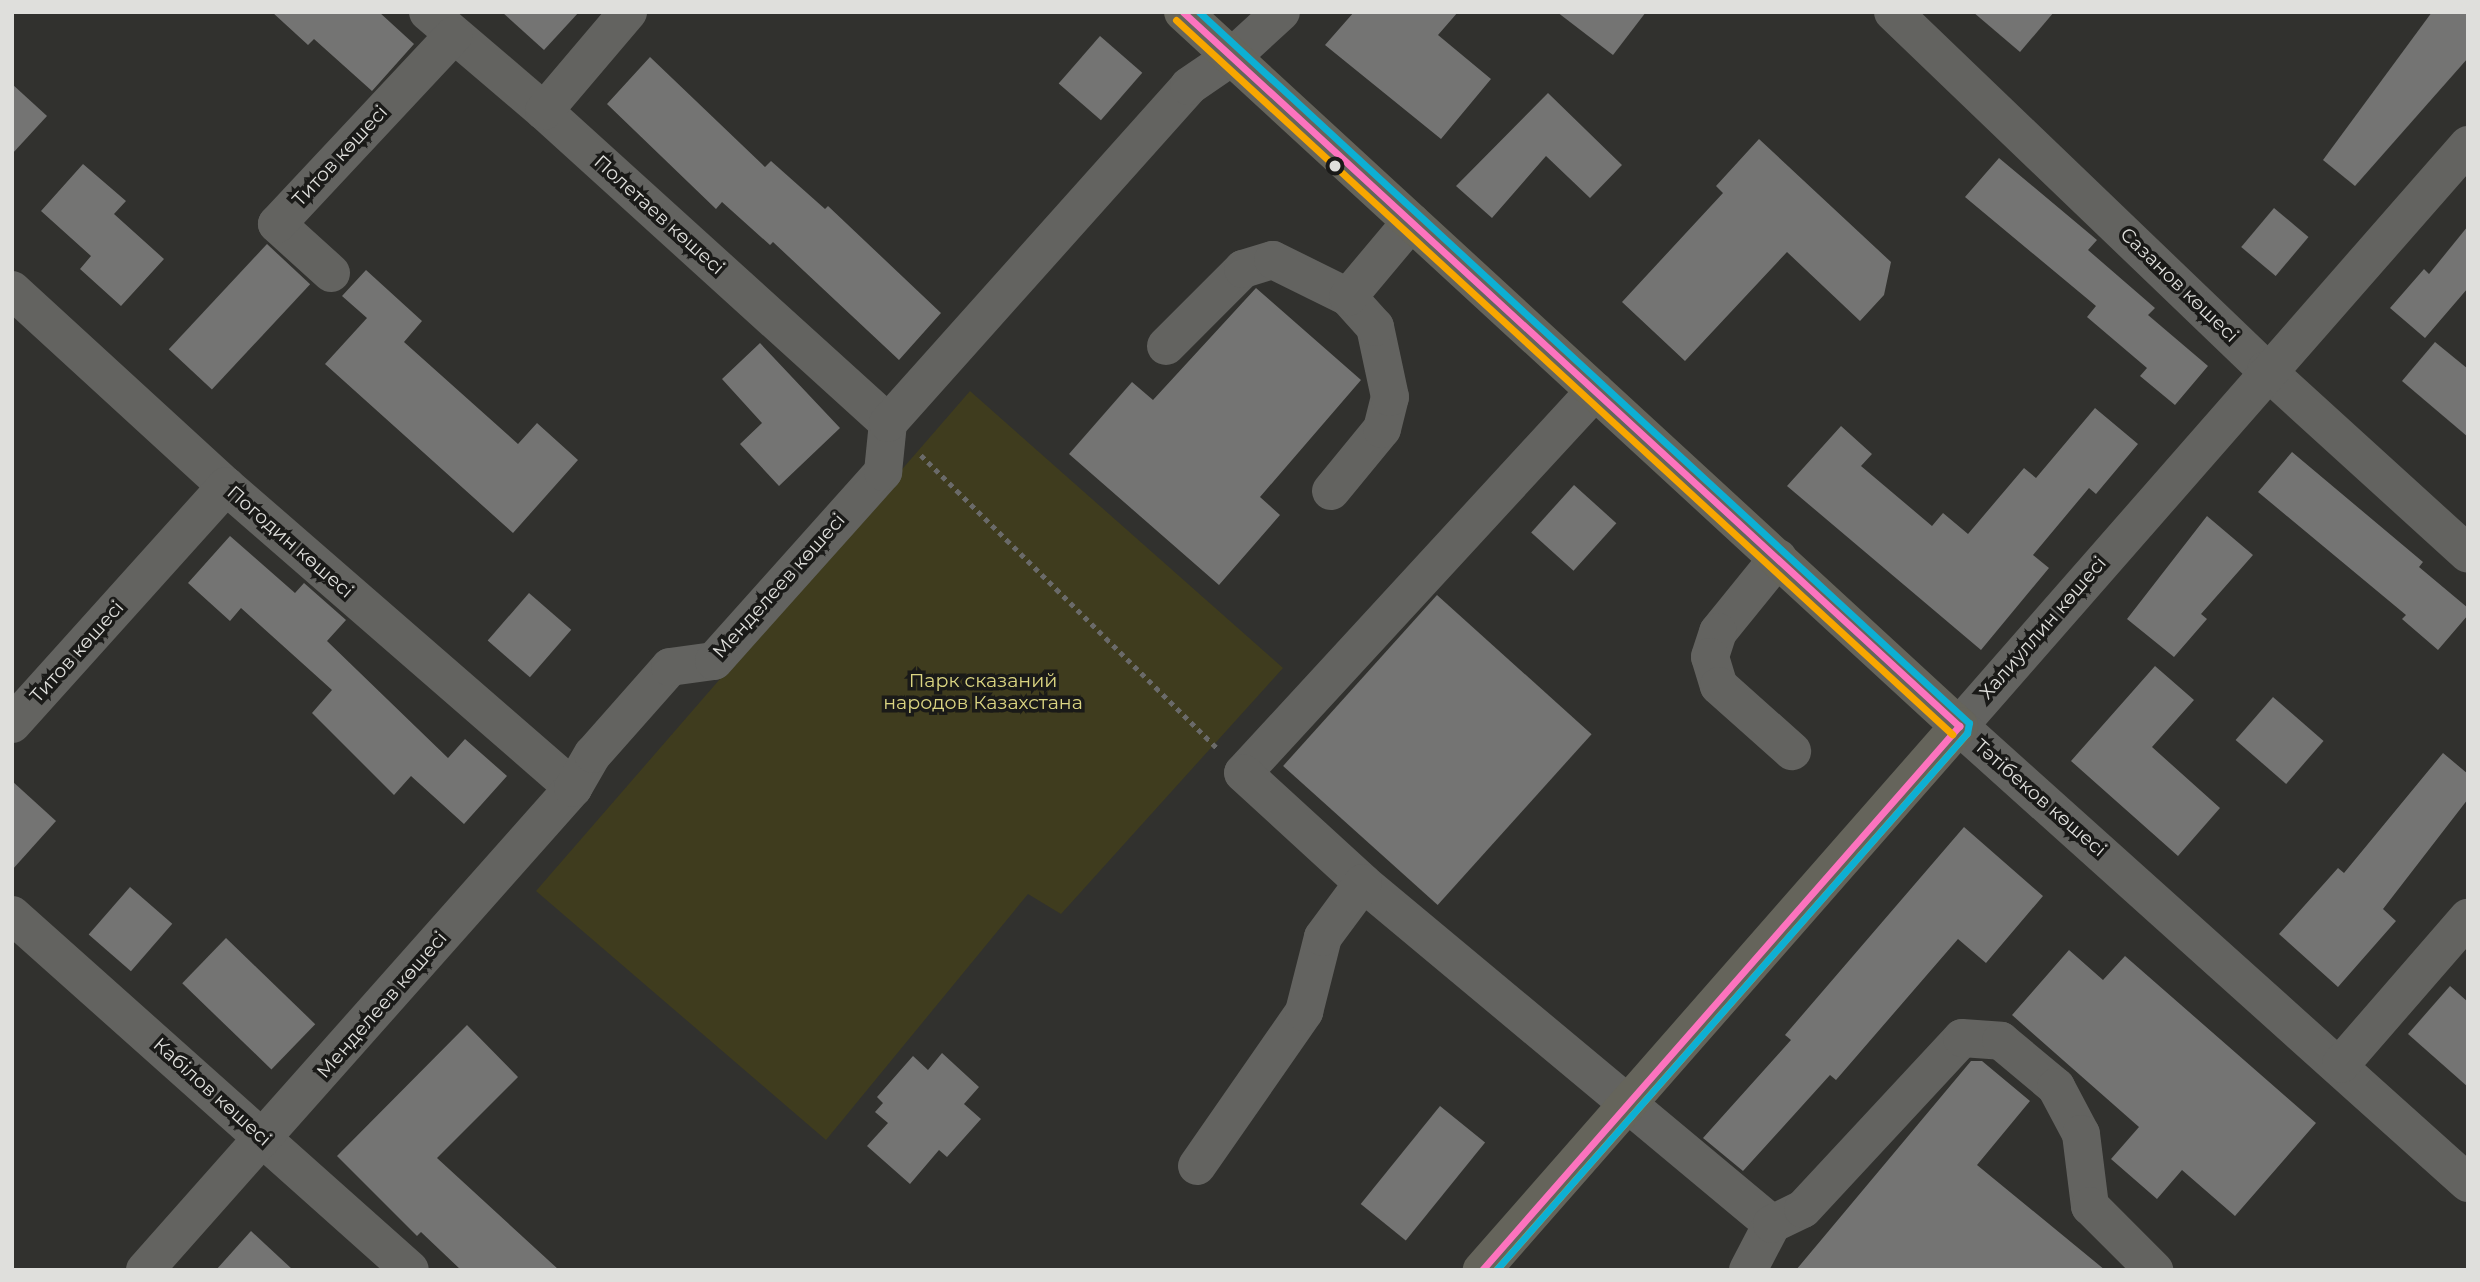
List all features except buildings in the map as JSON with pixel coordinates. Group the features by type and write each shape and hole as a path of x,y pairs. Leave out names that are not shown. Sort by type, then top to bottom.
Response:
{"main road":[{"name":"Тәтібеков көшесі","path":"1183,12 1959,726"},
{"name":"Халиуллин көшесі","path":"1482,1270 1959,726"}],"street":[{"path":"544,111 628,12"},
{"path":"888,422 1189,86 1233,56 1282,12"},
{"name":"Сазанов көшесі","path":"1912,18 2266,370 2468,554"},
{"name":"Полетаев көшесі","path":"440,24 544,111 888,422"},
{"name":"Титов көшесі","path":"331,273 277,224 440,24"},
{"name":"Халиуллин көшесі","path":"1959,726 2266,370 2468,145"},
{"path":"1348,297 1411,222"},
{"path":"1166,345 1243,269 1273,260 1348,297 1375,327 1390,397 1382,429 1331,491"},
{"name":"Погодин көшесі","path":"12,290 226,486 573,788"},
{"path":"1595,391 1243,774 1363,883 1772,1224"},
{"name":"Менделеев көшесі","path":"145,1270 573,788 593,754 670,667 714,661 883,472 888,422"},
{"name":"Титов көшесі","path":"12,724 226,486"},
{"path":"1778,558 1718,632 1710,657 1719,686 1792,751"},
{"name":"Тәтібеков көшесі","path":"1959,726 2341,1064 2468,1183"},
{"path":"1197,1166 1304,1012 1324,937 1363,883"},
{"name":"Кабілов көшесі","path":"12,915 410,1270"},
{"path":"2341,1064 2468,918"},
{"path":"1748,1270 1772,1224 1803,1209 1962,1038 2001,1041 2056,1087 2081,1134 2090,1206 2154,1270"}],"path":[{"path":"888,422 1243,774"}],"green space":[{"name":"Парк сказаний народов Казахстана","path":"970,391 1283,668 1061,914 1028,894 826,1140 536,891"}],"transit line":[{"path":"1183,12 1959,726"},
{"path":"1199,12 1969,723 1967,733 1496,1270"},
{"path":"1176,20 1952,734"},
{"path":"1482,1270 1959,726"},
{"path":"1496,1270 1967,733"}]}
